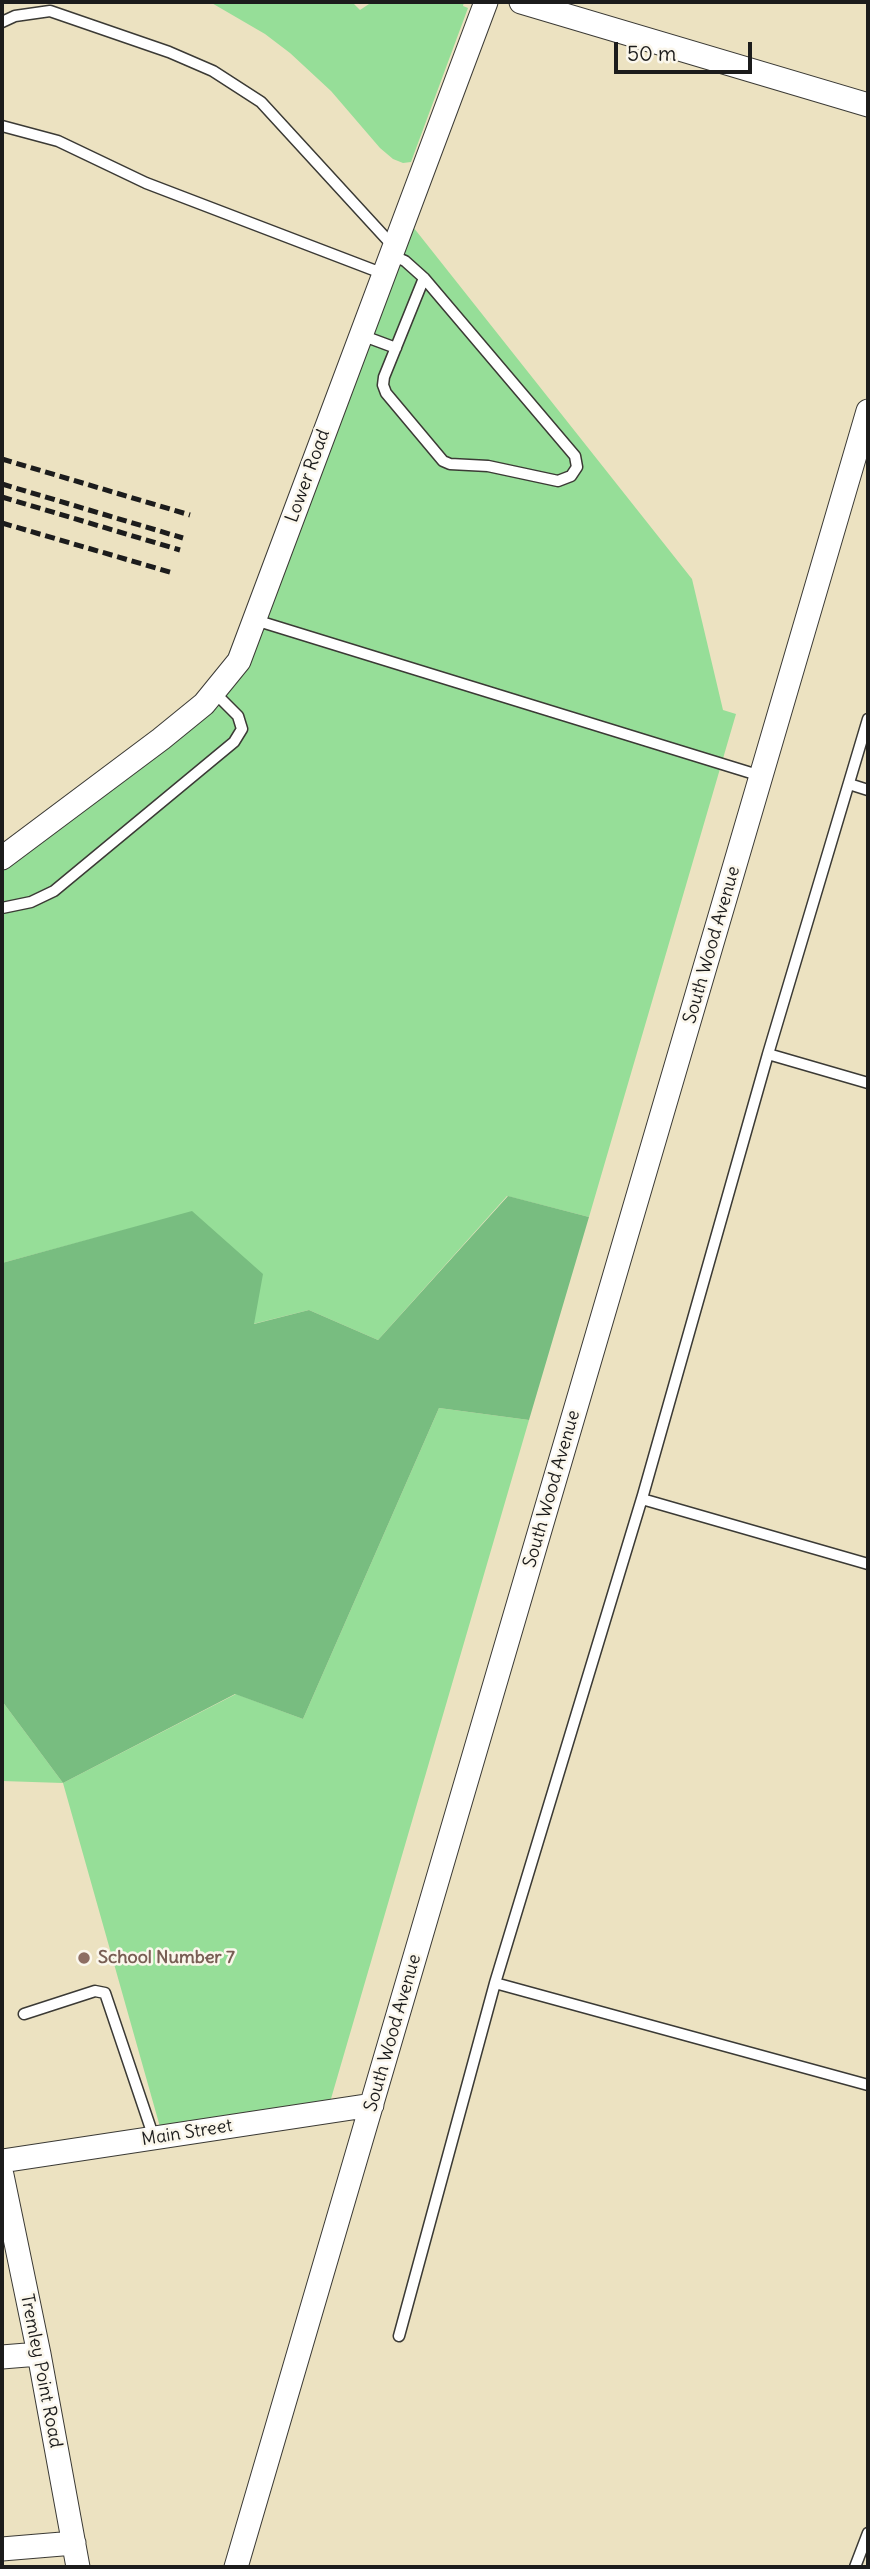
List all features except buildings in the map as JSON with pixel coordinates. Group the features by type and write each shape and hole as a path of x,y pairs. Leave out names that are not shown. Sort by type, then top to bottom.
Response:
{"street":[{"name":"Lower Road","path":"2,858 204,704 239,661 486,2"},
{"path":"520,2 868,105"},
{"name":"South Wood Avenue","path":"236,2567 868,411"},
{"name":"Main Street","path":"2,2161 372,2105"},
{"name":"Tremley Point Road","path":"2,2175 39,2354 78,2567"},
{"path":"2,2357 39,2354"},
{"path":"2,2549 74,2543"}],"lane":[{"path":"2,22 15,16 50,11 169,52 213,71 261,102 389,259"},
{"path":"2,126 58,141 146,183 389,259 405,261 424,278 575,456 578,463 571,476 558,481 488,466 450,464 443,461 384,389 384,377 424,278"},
{"path":"361,335 396,348"},
{"path":"255,620 761,776"},
{"path":"2,908 31,902 54,891 234,742 242,729 238,716 215,692"},
{"path":"399,2336 495,1983 642,1499 768,1054 868,719"},
{"path":"849,784 868,790"},
{"path":"768,1054 868,1083"},
{"path":"642,1499 868,1564"},
{"path":"495,1983 868,2085"},
{"path":"24,2014 94,1991 105,1993 153,2138"},
{"path":"855,2567 868,2533"}],"green space":[{"path":"210,2 352,2 360,10 372,2 464,2 463,6 468,8 411,162 403,163 393,159 380,148 331,91 290,53 265,34"},
{"path":"402,213 692,579 723,710 736,714 589,1217 507,1196 378,1340 309,1310 253,1324 192,1212 2,1263 2,857 212,696"},
{"path":"508,1196 589,1217 529,1420 439,1408 303,1719 235,1694 63,1783 2,1701 2,1263 192,1211 263,1274 254,1324 309,1310 378,1340"},
{"path":"439,1408 529,1420 328,2109 162,2134 63,1783 236,1694 303,1719"},
{"path":"2,1701 63,1783 2,1781"}],"railway":[{"path":"2,459 190,515"},
{"path":"2,484 183,538"},
{"path":"2,497 180,550"},
{"path":"2,523 173,573"}],"place":[{"name":"School Number 7","path":"84,1958"}]}
